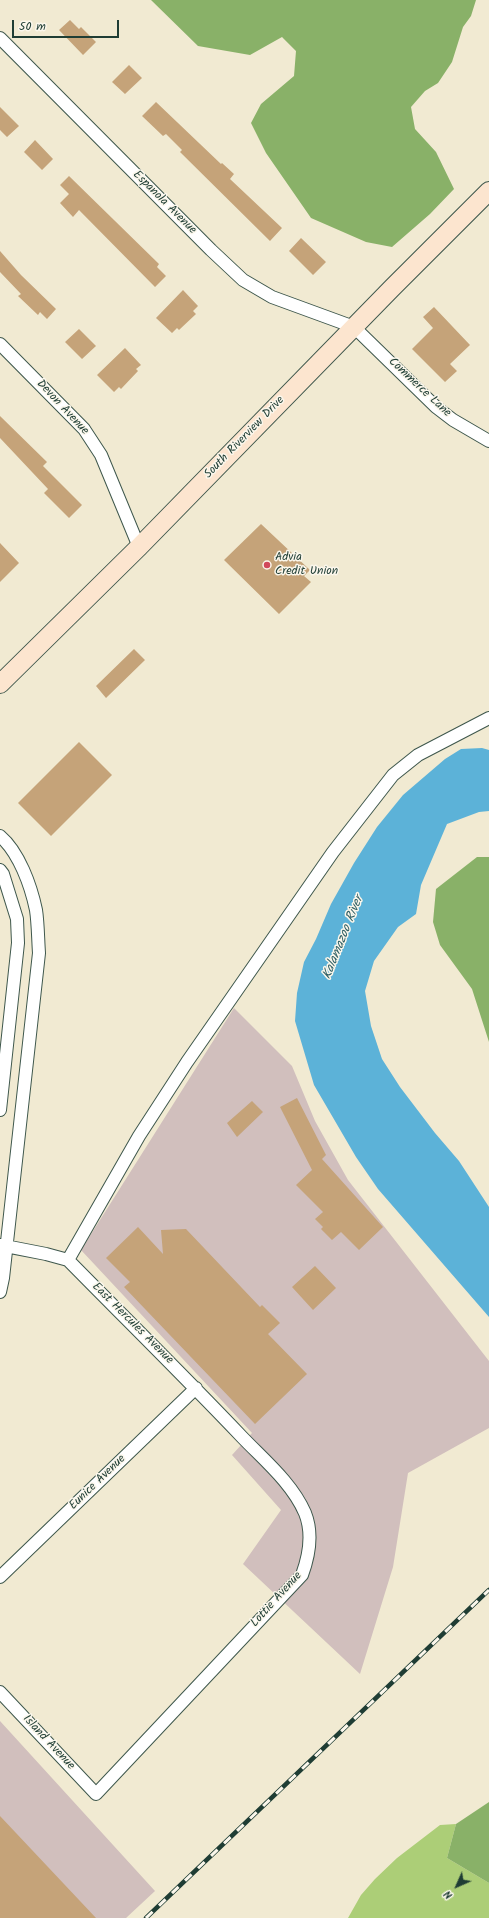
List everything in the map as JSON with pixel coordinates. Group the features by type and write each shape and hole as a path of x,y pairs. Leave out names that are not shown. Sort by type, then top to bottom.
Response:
{"street":[{"name":"Espanola Avenue","path":"0,38 242,280 272,297 354,327"},
{"name":"South Riverview Drive","path":"0,684 139,546 489,191"},
{"name":"Commerce Lane","path":"354,327 436,407 453,420 489,441"},
{"name":"Devon Avenue","path":"0,344 84,429 101,454 139,546"},
{"path":"4,1245 68,1260 139,1136 187,1062 337,846 393,774 418,754 489,718"},
{"path":"0,836 10,844 21,866 36,910 39,953 4,1245 4,1278 0,1292"},
{"path":"0,870 5,880 17,919 18,943 0,1110"},
{"name":"East Hercules Avenue","path":"68,1260 196,1388"},
{"name":"Eunice Avenue","path":"0,1577 196,1388"},
{"name":"Lottie Avenue","path":"96,1794 302,1575 307,1559 309,1550 306,1515 299,1501 281,1478 196,1388"},
{"name":"Island Avenue","path":"0,1692 96,1794"}],"shaded area":[{"path":"234,1008 292,1066 315,1121 348,1180 489,1361 489,1428 408,1473 393,1567 360,1674 243,1564 281,1510 232,1455 252,1433 81,1250"},
{"path":"0,1721 155,1891 126,1918 0,1918"}],"green space":[{"path":"151,0 476,0 471,16 463,27 452,62 438,83 425,91 411,107 415,129 436,152 454,189 430,214 392,247 366,242 311,218 266,153 251,123 261,104 294,76 296,51 282,37 250,55 198,46"},
{"path":"477,857 489,857 489,1042 472,989 440,945 433,922 436,889"},
{"path":"489,1802 489,1883 447,1858 456,1824"},
{"path":"456,1824 447,1858 489,1883 489,1918 348,1918 361,1895 397,1858 440,1825"}],"water":[{"name":"Kalamazoo River","path":"482,748 489,750 489,811 479,812 447,824 421,885 416,914 398,927 374,961 365,991 371,1026 382,1059 400,1087 435,1133 459,1161 489,1207 489,1317 378,1189 356,1157 314,1085 295,1021 297,993 304,962 331,904 354,863 377,827 403,795 445,759 461,749"}],"building":[{"path":"70,20 79,29 81,27 96,42 83,55 59,30"},
{"path":"129,65 142,78 125,94 112,82"},
{"path":"156,102 221,164 222,163 234,174 230,179 282,228 270,241 180,152 182,150 166,134 163,136 142,116"},
{"path":"0,107 19,126 7,137 0,130"},
{"path":"35,140 53,159 42,170 24,152"},
{"path":"69,176 159,264 157,267 166,276 155,287 79,210 73,217 60,203 69,194 60,185"},
{"path":"301,238 326,262 313,275 289,251"},
{"path":"0,251 21,275 56,309 47,319 40,312 38,315 18,296 21,294 0,272"},
{"path":"183,290 198,306 193,311 196,314 179,330 177,328 172,333 156,318"},
{"path":"434,307 470,345 450,364 457,371 445,382 412,349 433,328 423,317"},
{"path":"79,329 96,346 82,359 65,342"},
{"path":"125,348 141,365 136,369 138,371 121,389 119,387 114,392 97,375"},
{"path":"0,416 47,462 43,466 82,505 69,518 44,493 48,489 0,438"},
{"name":"Advia Credit Union","path":"261,524 310,570 304,576 311,582 279,614 224,560"},
{"path":"0,543 19,563 0,582"},
{"path":"134,649 145,660 106,698 96,686"},
{"path":"79,742 112,775 51,836 18,803"},
{"path":"297,1098 326,1155 322,1159 383,1227 359,1250 341,1232 332,1240 321,1229 323,1227 315,1219 323,1212 296,1185 312,1170 280,1107"},
{"path":"252,1101 263,1112 237,1137 227,1123"},
{"path":"138,1227 163,1254 161,1230 186,1229 260,1307 262,1305 280,1323 268,1334 307,1374 255,1424 124,1287 130,1282 106,1258"},
{"path":"315,1266 336,1288 313,1310 292,1287"},
{"path":"0,1816 96,1918 0,1918"}],"railway":[{"path":"146,1918 489,1590"}],"place":[{"name":"Advia Credit Union","path":"267,565"}]}
